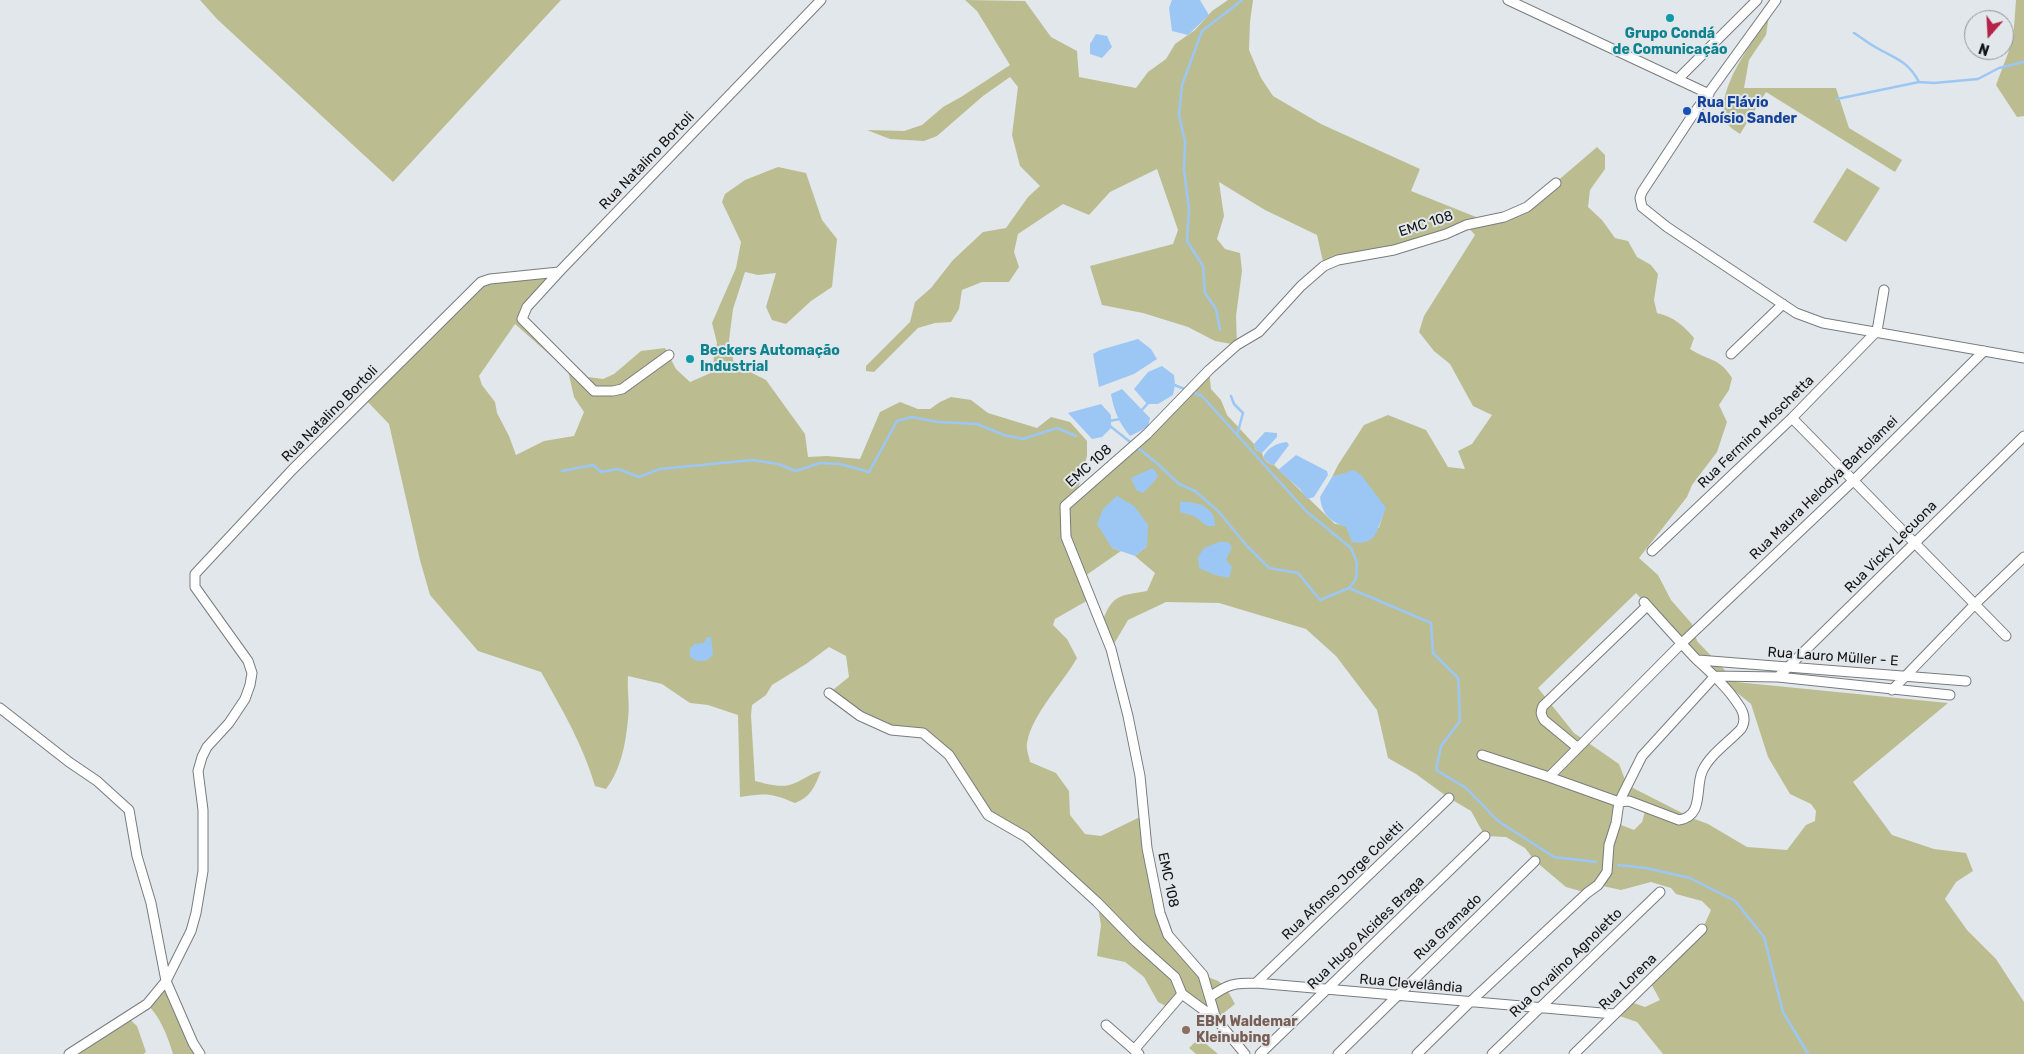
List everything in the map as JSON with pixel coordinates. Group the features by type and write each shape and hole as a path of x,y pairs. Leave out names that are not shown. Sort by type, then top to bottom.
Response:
{"street":[{"name":"Rua Natalino Bortoli","path":"69,1054 147,1004 166,981 191,931 202,871 203,810 198,771 202,757 208,747 229,724 246,699 252,673 248,661 195,587 195,574 292,470 481,282 490,279 559,272 821,0"},
{"path":"1508,0 1709,94"},
{"path":"1678,79 1757,0"},
{"path":"1776,0 1692,116 1642,192 1640,202 1648,213 1667,227 1807,318 1823,323 2024,358"},
{"name":"EMC 108","path":"1216,1019 1203,975 1168,935 1160,913 1147,848 1140,776 1128,716 1111,649 1066,538 1065,506 1147,434 1209,370 1237,345 1259,332 1301,286 1324,266 1338,260 1394,250 1446,234 1466,225 1504,217 1527,207 1556,183"},
{"path":"559,272 527,307 522,319 594,391 622,389 669,355"},
{"path":"1877,331 1884,290"},
{"path":"1731,354 1783,304"},
{"name":"Rua Fermino Moschetta","path":"1652,551 1792,418 1877,331"},
{"name":"Rua Maura Helodya Bartolamei","path":"1549,777 1682,643 1853,480 1984,351"},
{"path":"1792,418 2006,636"},
{"name":"Rua Vicky Lecuona","path":"1778,678 1914,542 2024,436"},
{"path":"1892,690 2024,557"},
{"path":"1482,755 1619,802 1629,801 1679,820 1686,819 1696,809 1702,772 1711,759 1745,723 1738,704 1715,676 1645,604 1541,710 1544,720 1578,748"},
{"name":"Rua Lauro Müller - E","path":"1698,660 1966,681"},
{"path":"1417,1054 1469,1003 1587,893 1598,885 1607,872 1609,845 1616,823 1619,802 1642,756 1715,676"},
{"name":"Rua Lauro Müller - E","path":"1715,676 1778,678 1950,695"},
{"path":"829,693 860,716 891,730 923,733 949,755 988,815 1026,836 1097,902 1136,942 1176,977 1182,994 1216,1019 1245,1054"},
{"path":"0,708 69,762 97,781 129,810 166,981 193,1043 200,1054"},
{"name":"Rua Afonso Jorge Coletti","path":"1256,983 1449,798"},
{"name":"Rua Hugo Alcides Braga","path":"1264,1052 1485,836"},
{"name":"Rua Gramado","path":"1338,1054 1535,861"},
{"name":"Rua Orvalino Agnoletto","path":"1492,1054 1660,892"},
{"name":"Rua Lorena","path":"1574,1054 1702,930"},
{"name":"Rua Clevelândia","path":"1210,997 1225,986 1236,983 1256,983 1469,1003 1614,1014"},
{"path":"1106,1025 1136,1052 1182,994"}],"green space":[{"path":"200,0 561,0 393,182 217,19"},
{"path":"965,0 1025,1 1051,37 1077,51 1079,77 1136,88 1148,72 1166,59 1175,44 1195,30 1212,11 1228,0 1253,0 1249,50 1261,78 1273,96 1321,124 1420,169 1411,191 1486,221 1527,207 1597,147 1605,155 1605,169 1590,190 1588,207 1602,220 1615,238 1628,241 1637,257 1651,265 1658,274 1654,300 1657,313 1673,319 1682,325 1694,338 1690,349 1718,363 1732,378 1729,390 1719,405 1727,422 1717,452 1692,485 1687,497 1639,558 1658,575 1671,600 1692,624 1697,641 1736,682 1948,703 1853,782 1892,835 1934,849 1966,853 1973,871 1956,882 1945,899 1967,930 1996,959 2024,1002 2024,1054 1663,1054 1637,1022 1614,1014 1628,1001 1645,1007 1660,1000 1649,980 1702,930 1711,910 1702,901 1676,894 1671,888 1651,882 1621,890 1598,885 1587,893 1566,887 1535,861 1525,848 1506,837 1485,836 1471,811 1416,774 1388,758 1377,710 1336,656 1306,629 1219,603 1166,602 1128,620 1111,649 1101,625 1112,602 1122,596 1147,591 1155,573 1135,556 1147,546 1112,548 1121,551 1082,578 1090,599 1055,619 1053,625 1067,639 1077,658 1035,721 1030,732 1027,750 1030,762 1056,773 1069,791 1070,815 1085,834 1101,836 1144,815 1168,935 1203,975 1225,986 1235,1004 1216,1019 1182,994 1170,1008 1158,1002 1144,977 1125,962 1097,956 1101,925 1097,902 1026,837 988,815 949,755 923,733 891,730 829,693 849,677 846,656 829,647 772,685 766,695 752,705 755,781 785,786 821,771 812,790 800,801 795,803 768,795 740,797 738,715 708,705 690,703 662,684 628,676 629,714 622,756 606,789 595,786 578,742 541,672 478,651 430,595 420,560 389,424 365,399 481,282 559,272 522,319 546,343 560,350 588,377 603,379 614,374 641,351 665,348 676,369 690,382 713,372 717,343 712,323 736,268 741,242 722,202 725,194 745,180 778,167 806,173 822,220 837,239 832,287 811,301 786,324 772,320 766,307 776,273 758,275 745,272 733,309 729,340 734,364 766,380 805,434 808,457 827,456 860,459 880,412 900,402 918,409 930,409 951,397 971,400 988,413 1037,428 1051,417 1070,422 1087,441 1087,456 1076,496 1209,370 1211,389 1221,400 1227,415 1254,444 1256,450 1262,453 1269,464 1274,465 1335,524 1379,528 1385,508 1354,471 1332,477 1364,425 1388,415 1426,430 1448,467 1465,469 1458,451 1472,444 1492,415 1473,406 1450,364 1434,351 1419,332 1424,316 1475,235 1466,225 1324,266 1317,235 1265,210 1219,182 1224,216 1217,239 1225,249 1240,253 1242,271 1236,316 1237,345 1215,341 1188,327 1143,313 1102,305 1090,266 1173,244 1178,230 1157,169 1110,192 1089,215 1063,204 1018,234 1014,252 1019,267 1009,282 982,282 962,290 959,309 951,322 935,323 918,328 874,372 866,371 866,366 910,322 915,302 931,288 953,260 983,232 1006,228 1028,197 1040,186 1020,166 1012,135 1018,87 1010,77 983,96 937,136 924,141 890,139 867,130 904,131 922,125 943,107 1010,65 977,11","holes":["515,324 568,371 574,397 584,412 574,436 544,441 516,455 497,413 495,402 482,385 479,376","1636,593 1705,667 1751,704 1768,757 1790,794 1811,804 1816,811 1815,821 1806,825 1787,850 1747,847 1708,824 1692,818 1627,785 1619,764 1574,733 1538,688","1619,802 1646,808 1642,822 1634,830 1616,823"]},
{"path":"2016,0 2024,0 2024,116 2017,117 1996,85 2005,60 2014,60"},
{"path":"1769,16 1766,35 1749,60 1744,88 1836,88 1849,128 1902,160 1895,172 1766,92 1740,134 1729,125 1724,112 1729,84 1736,68"},
{"path":"1847,168 1880,188 1846,242 1813,222"},
{"path":"166,981 200,1054 173,1054 160,1021 147,1004"},
{"path":"127,1017 137,1026 146,1052 143,1054 69,1054"},
{"path":"1199,1038 1218,1054 1196,1054 1189,1048"}],"water":[{"path":"1172,0 1200,0 1209,15 1188,35 1172,31 1169,8"},
{"path":"1096,34 1107,36 1112,47 1102,58 1090,54 1090,44"},
{"path":"1138,339 1151,349 1157,359 1134,374 1099,387 1093,354 1100,350"},
{"path":"1162,366 1174,375 1173,395 1158,404 1147,404 1134,389 1148,372"},
{"path":"1122,389 1150,418 1148,427 1130,436 1118,416 1111,394"},
{"path":"1101,404 1111,415 1111,428 1102,437 1092,439 1068,413"},
{"path":"1265,432 1277,433 1277,437 1262,453 1256,450 1254,444"},
{"path":"1287,442 1289,445 1274,465 1263,458 1264,454 1272,447"},
{"path":"1296,455 1327,471 1328,475 1314,497 1307,499 1300,489 1278,470"},
{"path":"1153,468 1158,476 1153,483 1143,493 1136,490 1131,478"},
{"path":"1354,470 1362,476 1386,508 1376,534 1361,543 1352,542 1346,527 1331,520 1325,513 1320,497 1332,477"},
{"path":"1117,496 1134,506 1148,525 1147,546 1135,556 1112,548 1097,524 1103,509"},
{"path":"1180,502 1198,504 1209,509 1215,526 1207,526 1194,516 1180,512"},
{"path":"1219,542 1228,542 1232,547 1226,560 1232,567 1229,578 1215,575 1199,568 1198,557 1204,548"},
{"path":"707,637 711,637 713,655 706,661 697,661 690,657 690,649 694,644 704,643"}],"waterway":[{"path":"1220,330 1216,309 1205,293 1203,266 1187,241 1189,209 1184,170 1185,142 1179,115 1182,85 1202,31 1241,1"},
{"path":"1854,33 1906,65 1919,82"},
{"path":"1837,99 1919,82 1934,83 1978,79 1999,68 2024,62"},
{"path":"1172,384 1202,396 1306,511 1351,548 1357,563 1356,579 1349,588"},
{"path":"1231,396 1234,404 1243,413 1237,435"},
{"path":"1141,411 1149,402"},
{"path":"562,471 593,465 601,472 618,469 639,477 660,469 753,460 778,464 796,471 820,463 840,464 869,472 897,421 912,417 938,422 977,424 1004,435 1023,439 1057,428 1076,436"},
{"path":"1109,421 1120,419"},
{"path":"1110,426 1158,464 1179,484 1195,491 1218,511 1247,546 1269,568 1298,573 1320,600 1349,588 1431,623 1433,653 1458,678 1460,721 1441,746 1436,770 1466,788 1498,821 1554,857 1596,862"},
{"path":"1618,865 1646,868 1690,878 1735,901 1764,937 1783,1012 1808,1054"}],"place":[{"name":"Grupo Condá de Comunicação","path":"1670,18"},
{"name":"Rua Flávio Aloísio Sander","path":"1687,111"},
{"name":"Beckers Automação Industrial","path":"690,359"},
{"name":"EBM Waldemar Kleinubing","path":"1186,1030"}]}
